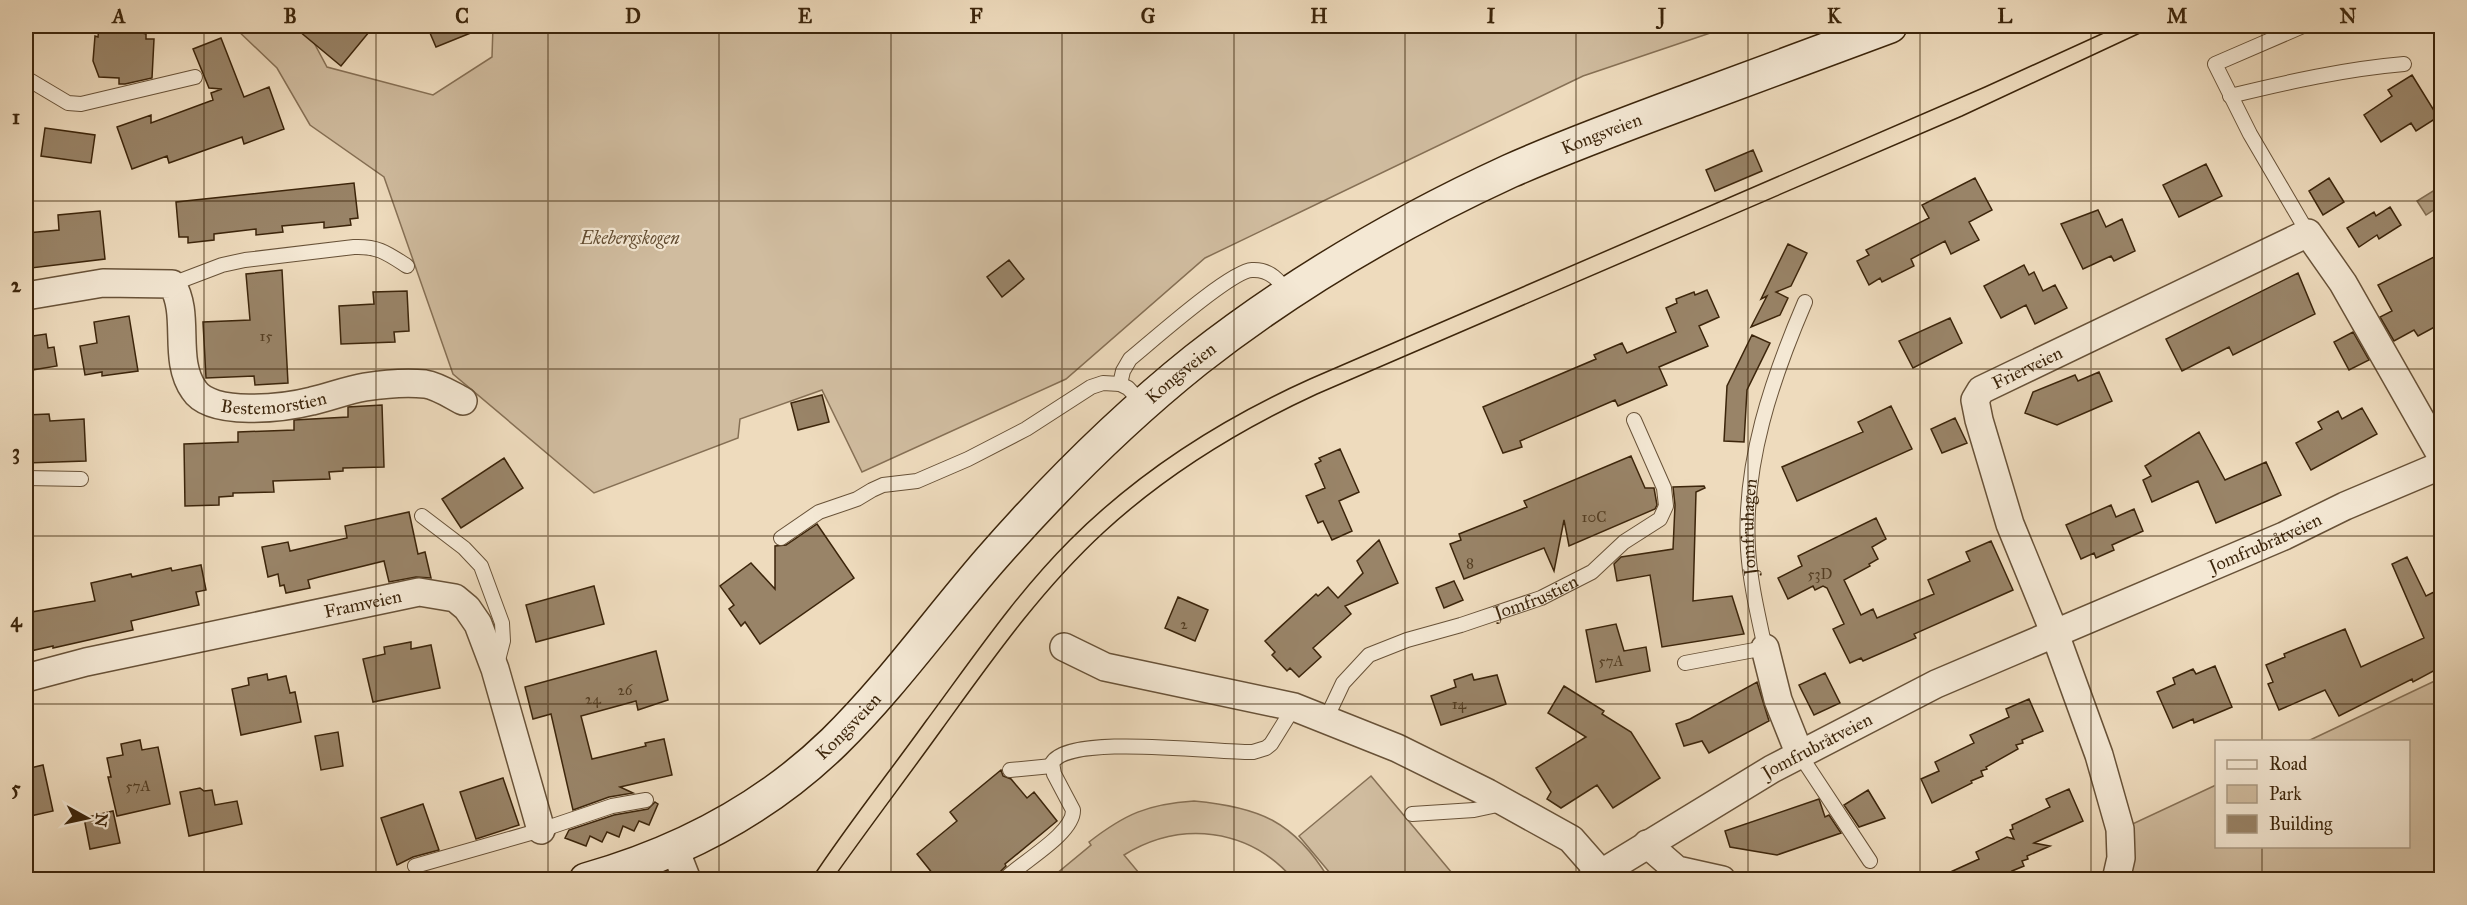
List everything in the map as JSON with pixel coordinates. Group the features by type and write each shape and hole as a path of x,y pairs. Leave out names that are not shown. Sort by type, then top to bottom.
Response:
{"main road":[{"name":"Kongsveien","path":"586,879 675,849 715,829 764,800 813,762 878,695 1023,523 1077,467 1132,394 1206,353 1288,294 1380,237 1513,170 1611,130 1890,26"}],"street":[{"path":"2308,233 2343,283 2442,457"},
{"name":"Frierveien","path":"2055,634 2010,524 1975,400 1981,390 2308,233"},
{"path":"26,296 103,283 172,284"},
{"name":"Bestemorstien","path":"172,284 178,298 187,379 204,401 224,406 269,407 304,403 365,387 400,384 434,386 463,401"},
{"name":"Jomfrubråtveien","path":"1595,876 1772,769 1936,684 2284,536 2345,506 2442,465"},
{"name":"Framveien","path":"26,678 86,662 419,592 455,598 467,608 478,624 495,669 541,830"},
{"path":"2055,634 2099,755 2120,829 2121,858 2116,879"},
{"path":"1064,647 1105,667 1294,707 1397,748 1507,803 1570,839 1595,876"},
{"name":"Jomfruhagen","path":"1765,648 1778,700 1800,755"},
{"path":"1647,844 1677,870 1722,879"},
{"path":"675,849 687,879"}],"lane":[{"path":"2303,26 2215,64 2230,96 2308,233"},
{"path":"2230,96 2297,80 2404,64"},
{"path":"26,78 68,103 81,104 195,77"},
{"path":"172,284 222,265 245,260 354,247 371,246 384,251 406,266"},
{"path":"1132,394 1123,371 1130,359 1211,293 1240,273 1248,270 1264,271 1274,276 1288,294"},
{"name":"Jomfruhagen","path":"1765,648 1748,549 1752,477 1766,407 1781,358 1805,302"},
{"path":"781,538 819,513 883,485 917,482 968,459 1026,429 1091,387 1103,382 1132,394"},
{"name":"Jomfrustien","path":"1326,718 1338,691 1350,673 1368,655 1407,640 1541,598 1592,572 1624,542 1660,519 1666,506 1664,488 1634,420"},
{"path":"26,478 81,479"},
{"path":"422,516 464,548 481,566 502,623 503,641 495,669"},
{"path":"1685,663 1765,648"},
{"path":"1004,879 1050,843 1073,816 1073,810 1059,787 1052,766 1054,759 1064,753 1127,746 1253,752 1271,744 1294,707"},
{"path":"1800,755 1870,861"},
{"path":"1010,770 1052,766"},
{"path":"415,866 541,830 603,808 646,800"},
{"path":"1412,814 1474,810 1507,803"}],"green space":[{"name":"Ekebergskogen","path":"233,26 305,26 327,67 433,95 492,57 493,26 1731,26 1583,76 1205,258 1066,379 862,472 822,390 740,419 738,438 594,493 453,374 384,177 310,125 277,68"},
{"path":"2441,678 2441,879 2116,880 2126,827 2215,785 2215,848 2410,848 2410,740 2310,740"},
{"path":"1371,776 1457,879 1335,879 1299,836"},
{"path":"1194,801 1238,808 1273,820 1302,843 1329,879 1293,879 1275,862 1256,849 1235,840 1213,835 1191,834 1168,837 1146,844 1124,855 1144,879 1050,879 1091,845 1089,842 1114,824 1150,808"}],"shaded area":[{"path":"2441,186 2441,205 2426,215 2417,201"}],"building":[{"path":"99,26 121,26 121,32 139,32 146,34 146,39 154,39 152,78 119,84 119,78 99,77 93,61 95,36 98,37"},
{"path":"293,26 374,26 341,66"},
{"path":"427,26 488,26 436,47"},
{"path":"221,38 244,97 269,87 284,129 244,144 242,137 169,163 167,156 132,169 117,127 151,115 151,123 213,100 211,93 222,89 209,88 193,49"},
{"path":"2412,75 2438,117 2416,131 2411,123 2381,142 2364,115 2392,96 2388,90"},
{"path":"45,128 95,135 91,163 41,156"},
{"path":"1753,150 1762,171 1715,191 1706,170"},
{"path":"2206,164 2222,196 2179,217 2163,185"},
{"path":"1975,178 1992,210 1969,222 1979,240 1951,254 1945,241 1911,259 1914,266 1882,282 1880,278 1869,285 1857,261 1869,255 1866,250 1929,218 1922,205"},
{"path":"2329,178 2344,202 2323,215 2309,191"},
{"path":"354,183 358,218 350,219 351,225 324,228 324,222 282,226 283,232 256,235 256,229 214,234 214,240 188,243 188,237 179,237 176,202"},
{"path":"2390,207 2401,225 2379,239 2377,235 2359,247 2347,228 2374,212 2376,216"},
{"path":"2098,210 2106,227 2122,219 2135,251 2114,261 2111,256 2083,269 2061,224"},
{"path":"100,211 105,259 31,268 27,233 59,230 58,215"},
{"path":"1788,244 1807,253 1791,286 1776,292 1788,298 1780,315 1751,327 1767,296 1761,299"},
{"path":"2442,253 2442,323 2418,336 2414,330 2394,341 2380,317 2392,311 2378,285"},
{"path":"1009,260 1024,279 1002,297 987,277"},
{"path":"2024,265 2029,275 2034,272 2043,291 2055,285 2067,308 2035,324 2026,305 2001,318 1984,286"},
{"path":"282,270 288,383 255,385 254,376 206,378 203,322 250,320 246,274"},
{"path":"2298,273 2315,314 2233,355 2229,347 2182,371 2166,339"},
{"path":"1707,290 1719,317 1699,326 1708,346 1659,367 1667,385 1618,406 1615,400 1520,441 1522,447 1503,453 1483,407 1596,359 1594,355 1622,343 1627,353 1676,332 1666,308 1677,303 1676,299"},
{"path":"407,291 409,331 394,332 395,342 341,344 339,306 374,304 373,292"},
{"path":"129,316 138,371 102,376 102,372 85,375 80,346 97,343 94,322"},
{"path":"1950,318 1962,343 1913,368 1899,341"},
{"path":"2353,332 2369,360 2349,370 2334,342"},
{"path":"46,334 48,348 54,347 57,366 26,371 26,337"},
{"path":"1752,335 1770,343 1747,390 1744,442 1724,441 1727,386"},
{"path":"2099,372 2112,401 2057,425 2025,413 2033,392 2075,375 2078,381"},
{"path":"822,395 829,422 798,430 791,403"},
{"path":"382,405 384,467 343,468 343,471 329,472 330,479 273,481 274,492 233,493 233,496 219,497 219,505 185,506 184,444 238,442 238,432 294,430 294,420 348,417 348,407"},
{"path":"1891,406 1912,449 1797,501 1782,467 1863,432 1858,422"},
{"path":"2362,408 2377,434 2311,470 2296,443 2322,429 2318,422 2338,411 2342,419"},
{"path":"49,414 50,421 84,419 86,461 26,463 26,415"},
{"path":"1955,418 1967,443 1942,453 1931,429"},
{"path":"2199,432 2225,480 2266,462 2281,495 2216,523 2198,481 2152,502 2143,480 2151,476 2145,466"},
{"path":"1340,449 1359,492 1339,501 1352,531 1332,540 1323,521 1318,523 1306,496 1325,488 1315,464 1321,461 1319,458"},
{"path":"1631,456 1645,488 1654,488 1657,505 1655,509 1569,546 1564,520 1554,571 1544,548 1464,579 1450,544 1461,540 1459,534 1527,507 1524,501"},
{"path":"504,458 523,488 461,528 442,499"},
{"path":"1704,486 1705,488 1696,492 1693,601 1732,596 1744,634 1662,647 1650,575 1617,581 1614,564 1621,557 1673,549 1675,505 1673,487"},
{"path":"2111,505 2116,517 2134,509 2143,531 2112,545 2114,550 2096,558 2094,553 2081,559 2066,525"},
{"path":"409,512 418,554 425,552 431,578 416,577 389,582 384,561 308,580 310,588 286,593 284,585 280,586 278,574 268,577 262,547 288,542 290,551 347,538 345,526"},
{"path":"1876,518 1886,539 1872,547 1878,559 1844,580 1861,615 1873,609 1877,618 1934,594 1928,580 1970,561 1966,552 1991,541 2013,590 1914,634 1916,638 1863,661 1861,658 1850,663 1833,629 1844,624 1827,588 1823,586 1815,590 1813,586 1788,599 1778,578 1802,566 1798,556"},
{"path":"817,524 854,578 760,644 745,622 741,626 729,609 734,605 720,586 751,563 775,589 775,546 786,545"},
{"path":"1379,540 1398,583 1345,606 1351,614 1313,648 1321,657 1299,677 1290,668 1287,671 1272,655 1275,652 1265,641 1316,594 1318,596 1328,587 1338,598 1363,573 1357,561"},
{"path":"2407,557 2426,596 2442,588 2442,679 2437,669 2339,716 2325,690 2279,710 2268,684 2273,682 2266,665 2285,657 2284,654 2345,629 2361,667 2424,638 2392,564"},
{"path":"201,565 206,590 196,592 199,605 131,621 133,630 26,652 26,613 95,601 91,583 131,574 132,577 171,568 172,571"},
{"path":"1454,581 1463,600 1444,608 1436,588"},
{"path":"594,586 604,624 536,642 526,605"},
{"path":"1178,597 1208,610 1195,641 1165,628"},
{"path":"1616,624 1624,651 1646,647 1650,671 1596,682 1586,630"},
{"path":"411,642 411,649 431,645 440,688 373,702 363,659 385,654 384,647"},
{"path":"656,651 668,700 638,710 636,701 581,716 592,759 646,746 645,743 664,739 672,775 620,787 633,793 609,797 573,810 551,714 533,719 525,687"},
{"path":"2215,666 2232,707 2194,723 2193,719 2173,728 2157,692 2175,684 2173,678 2193,669 2196,674"},
{"path":"1825,673 1840,703 1814,715 1799,685"},
{"path":"267,674 268,680 286,676 290,693 295,692 301,722 241,735 232,689 249,685 248,678"},
{"path":"1472,674 1474,680 1497,675 1506,704 1441,725 1431,696 1456,687 1454,680"},
{"path":"1757,682 1769,721 1709,753 1702,741 1684,746 1676,724 1690,719"},
{"path":"1564,686 1604,711 1602,714 1631,732 1660,778 1613,808 1597,785 1561,808 1547,799 1551,792 1536,768 1586,737 1548,713"},
{"path":"2029,699 2043,731 2022,740 2023,743 2016,745 2018,749 1986,767 1987,769 1981,771 1983,776 1932,803 1921,779 1939,771 1935,762 1974,743 1970,735 2009,717 2006,709"},
{"path":"338,732 343,766 321,770 315,736"},
{"path":"140,740 142,750 158,747 170,804 117,816 108,777 111,777 107,758 123,755 121,744"},
{"path":"43,765 53,811 26,817 26,769"},
{"path":"1001,770 1003,776 1011,779 1027,798 1034,792 1057,821 1005,864 1006,866 995,879 937,879 917,854 957,821 950,812"},
{"path":"503,778 519,825 476,839 460,792"},
{"path":"200,788 204,791 212,790 215,805 237,801 242,824 189,836 180,792"},
{"path":"2069,789 2083,821 2034,843 2050,846 2027,856 2028,859 2022,861 2024,866 1999,879 1935,879 1979,859 1976,852 2007,837 2014,839 2010,830 2013,829 2012,825 2050,807 2046,799"},
{"path":"1868,790 1885,818 1859,827 1844,805"},
{"path":"1819,799 1825,817 1829,815 1841,833 1777,855 1730,847 1725,831"},
{"path":"655,802 658,804 649,825 639,821 634,831 623,826 619,837 607,832 602,842 590,836 586,846 565,838 569,830 614,815 648,809"},
{"path":"423,804 439,850 413,857 397,865 381,818"},
{"path":"113,811 120,843 90,849 84,818"}],"tram line":[{"path":"811,880 853,819 1012,605 1050,561 1096,515 1124,491 1182,449 1245,411 1310,379 1985,87 2119,26"},
{"path":"832,880 999,652 1059,578 1081,554 1128,511 1205,455 1232,438 1317,394 1962,116 2155,26"}]}
